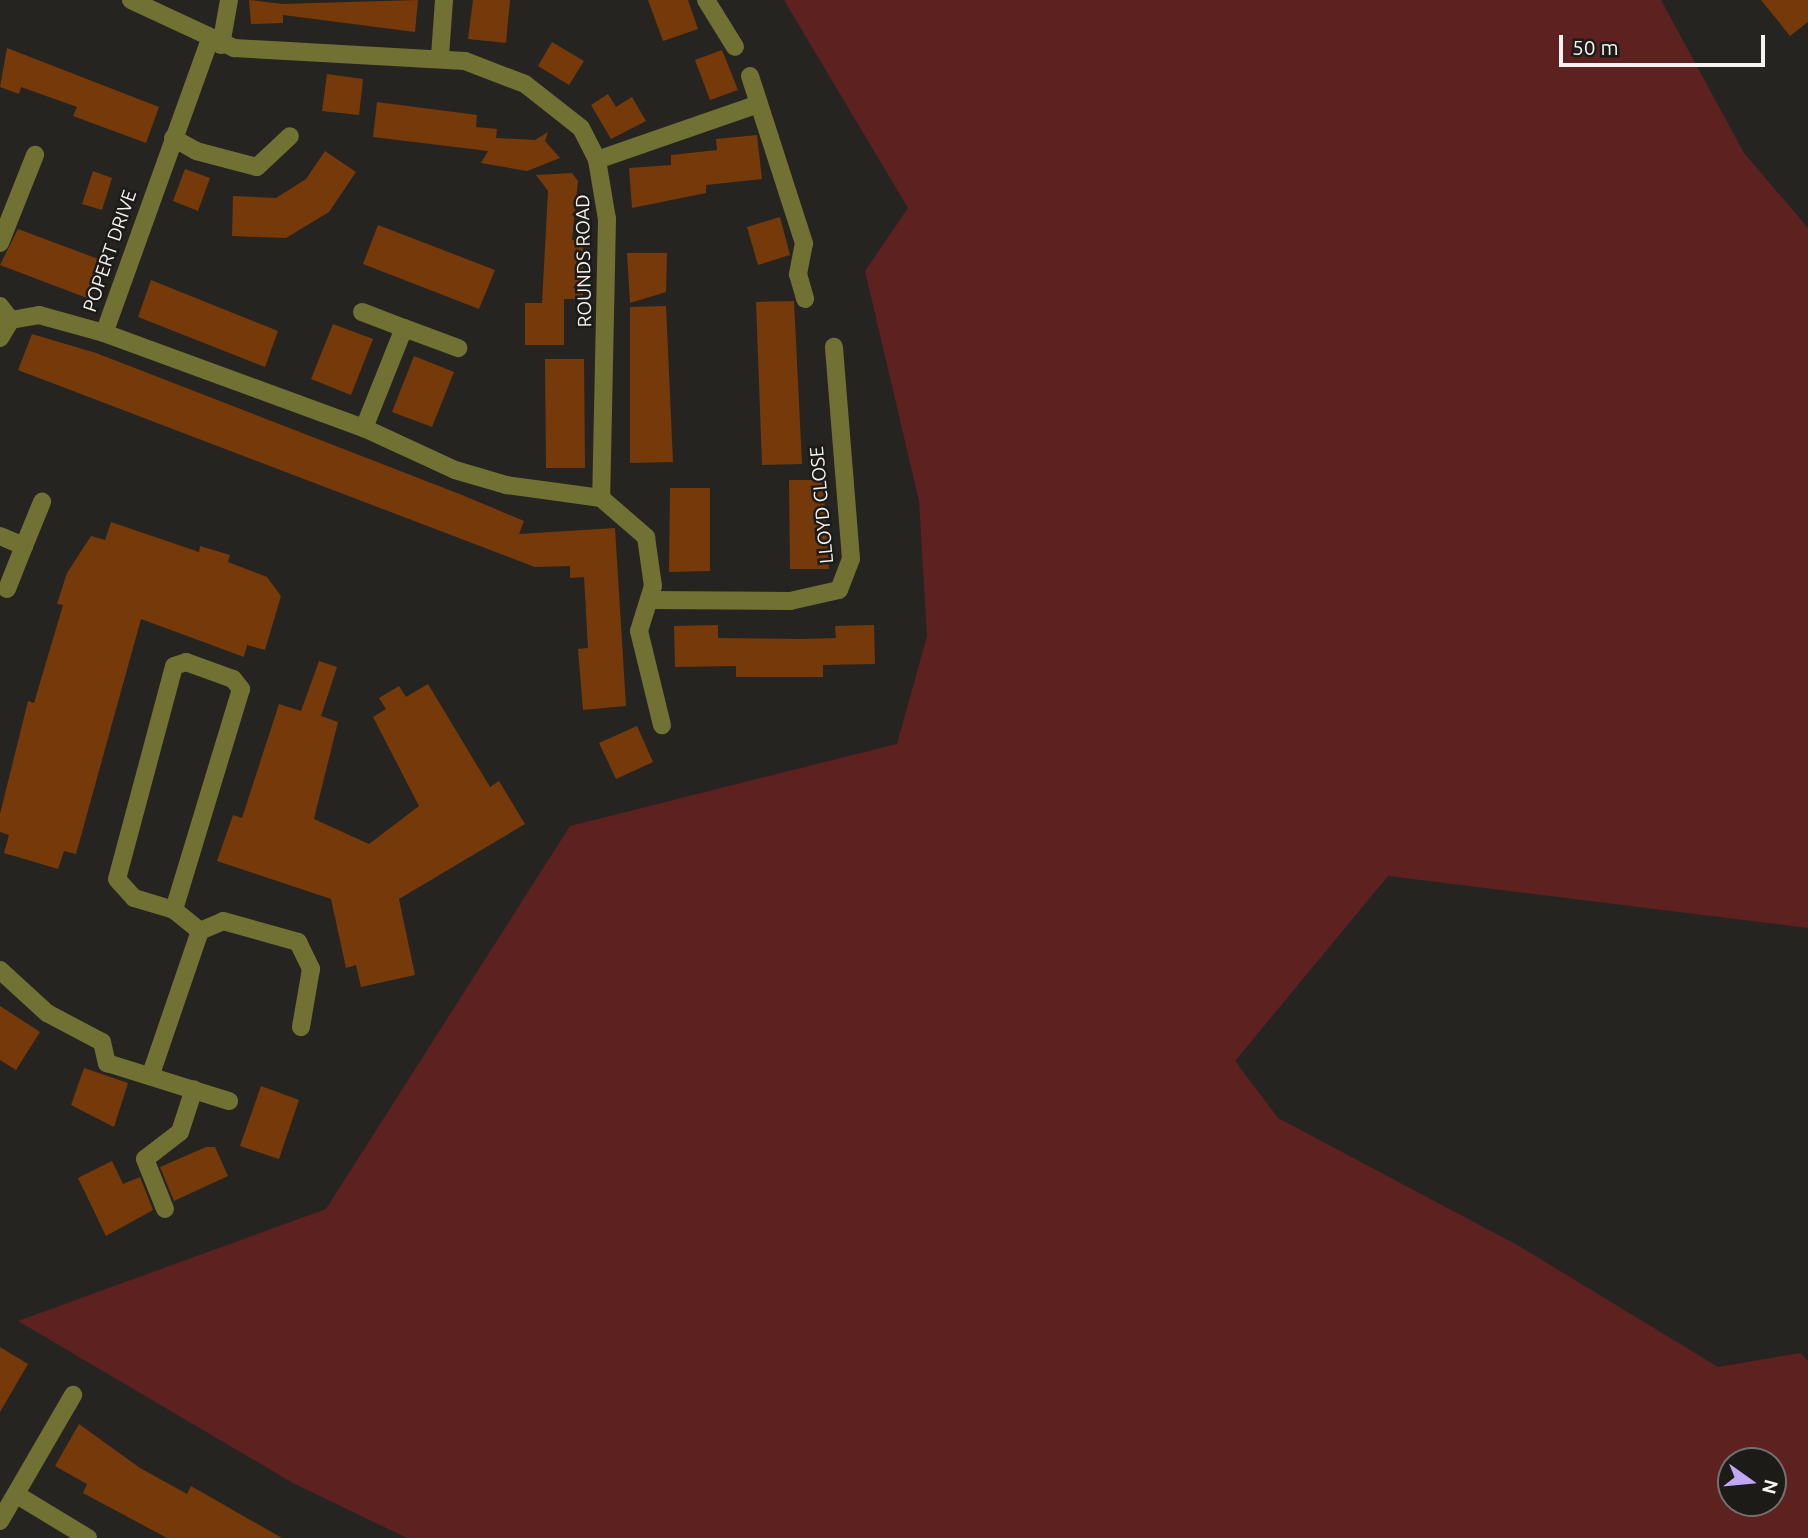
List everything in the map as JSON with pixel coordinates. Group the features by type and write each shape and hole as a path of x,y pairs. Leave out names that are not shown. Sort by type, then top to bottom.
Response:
{"street":[{"name":"ROUNDS ROAD","path":"131,0 215,43 440,56 533,90 581,128 597,160 608,253 601,498"},
{"name":"POPERT DRIVE","path":"229,0 215,43 173,138 104,334 364,428 506,485 601,498"},
{"path":"440,56 444,0"},
{"path":"706,0 735,47"},
{"path":"750,76 804,243 798,274 805,299"},
{"path":"597,160 759,104"},
{"path":"173,138 196,151 257,167 290,136"},
{"path":"0,243 35,155"},
{"path":"362,312 458,348"},
{"path":"0,338 5,313 39,315 104,334"},
{"path":"364,428 404,328"},
{"name":"LLOYD CLOSE","path":"649,600 821,597 839,590 851,559 834,348"},
{"path":"601,498 646,537 652,562 649,600 639,631 662,725"},
{"path":"7,590 42,502"},
{"path":"0,536 24,546"},
{"path":"174,910 241,690 233,679 186,662 174,666 117,879 134,898 174,910 200,931"},
{"path":"151,1074 200,931 223,921 298,942 312,969 301,1027"},
{"path":"0,970 47,1013 102,1042 107,1063 151,1074 229,1101"},
{"path":"166,1209 145,1159 180,1132 194,1089"},
{"path":"0,1521 73,1395"},
{"path":"17,1495 89,1538"}],"shaded area":[{"path":"784,0 1661,0 1744,153 1808,228 1808,928 1388,876 1235,1061 1278,1118 1519,1246 1718,1367 1800,1353 1808,1361 1808,1538 407,1538 293,1483 18,1321 326,1209 570,826 897,744 927,636 919,501 865,271 908,208"}],"building":[{"path":"249,0 282,4 418,0 415,32 283,15 283,23 251,24"},
{"path":"473,0 510,0 506,43 468,39"},
{"path":"648,0 688,0 698,29 663,41"},
{"path":"1761,0 1808,0 1808,22 1790,36"},
{"path":"552,42 584,61 569,85 538,66"},
{"path":"7,48 159,107 146,143 73,116 77,107 21,87 19,94 0,87"},
{"path":"722,50 738,90 710,100 695,60"},
{"path":"327,74 363,79 359,115 322,111"},
{"path":"608,94 616,107 632,97 646,121 611,139 591,105"},
{"path":"377,102 477,115 476,127 497,129 496,138 535,140 548,132 545,141 560,158 527,171 481,163 488,151 373,137"},
{"path":"757,135 762,179 706,185 706,193 632,208 629,168 671,165 671,155 717,150 716,139"},
{"path":"325,151 356,172 329,212 286,238 232,236 233,196 276,198 306,179"},
{"path":"185,169 210,178 198,211 173,201"},
{"path":"93,171 112,178 102,210 82,204"},
{"path":"572,173 578,181 572,240 583,240 583,299 564,299 564,345 525,345 525,303 542,303 548,191 536,175"},
{"path":"780,217 790,255 758,265 747,227"},
{"path":"378,225 495,270 479,309 363,264"},
{"path":"18,229 101,260 87,298 0,265"},
{"path":"627,253 667,253 666,292 630,303"},
{"path":"151,280 278,331 265,367 138,317"},
{"path":"794,301 802,464 762,465 756,302"},
{"path":"666,306 673,462 630,463 630,307"},
{"path":"333,324 373,339 351,395 311,379"},
{"path":"32,334 96,353 462,495 524,521 519,534 615,528 626,706 583,710 578,649 588,648 584,577 570,578 570,566 535,567 18,370"},
{"path":"414,356 454,372 432,427 392,412"},
{"path":"545,359 584,359 585,468 546,468"},
{"path":"789,480 823,480 829,569 790,569"},
{"path":"670,488 710,488 710,571 669,572"},
{"path":"111,522 199,552 200,546 230,555 228,562 267,577 281,596 265,650 247,645 244,657 141,619 76,854 64,851 58,869 4,853 9,835 0,832 0,814 28,701 34,703 63,605 57,604 67,573 91,536 105,540"},
{"path":"718,625 718,638 801,639 836,638 835,626 874,625 875,664 823,665 823,677 736,677 736,666 675,667 674,626"},
{"path":"319,661 337,667 321,716 338,722 314,819 369,844 419,806 373,717 386,709 379,698 399,686 406,697 428,684 490,787 499,781 525,824 399,899 415,975 361,987 356,965 346,968 331,899 217,861 233,815 242,818 279,704 301,711"},
{"path":"637,726 653,762 616,779 599,743"},
{"path":"0,1006 40,1032 16,1070 0,1060"},
{"path":"84,1068 128,1083 114,1127 71,1105"},
{"path":"261,1086 299,1100 279,1159 240,1146"},
{"path":"206,1147 215,1147 228,1176 174,1201 160,1167"},
{"path":"112,1161 123,1184 140,1177 153,1210 106,1236 78,1178"},
{"path":"0,1347 28,1364 0,1412"},
{"path":"79,1424 140,1468 187,1494 191,1486 282,1538 167,1538 83,1493 87,1484 55,1466"}]}
